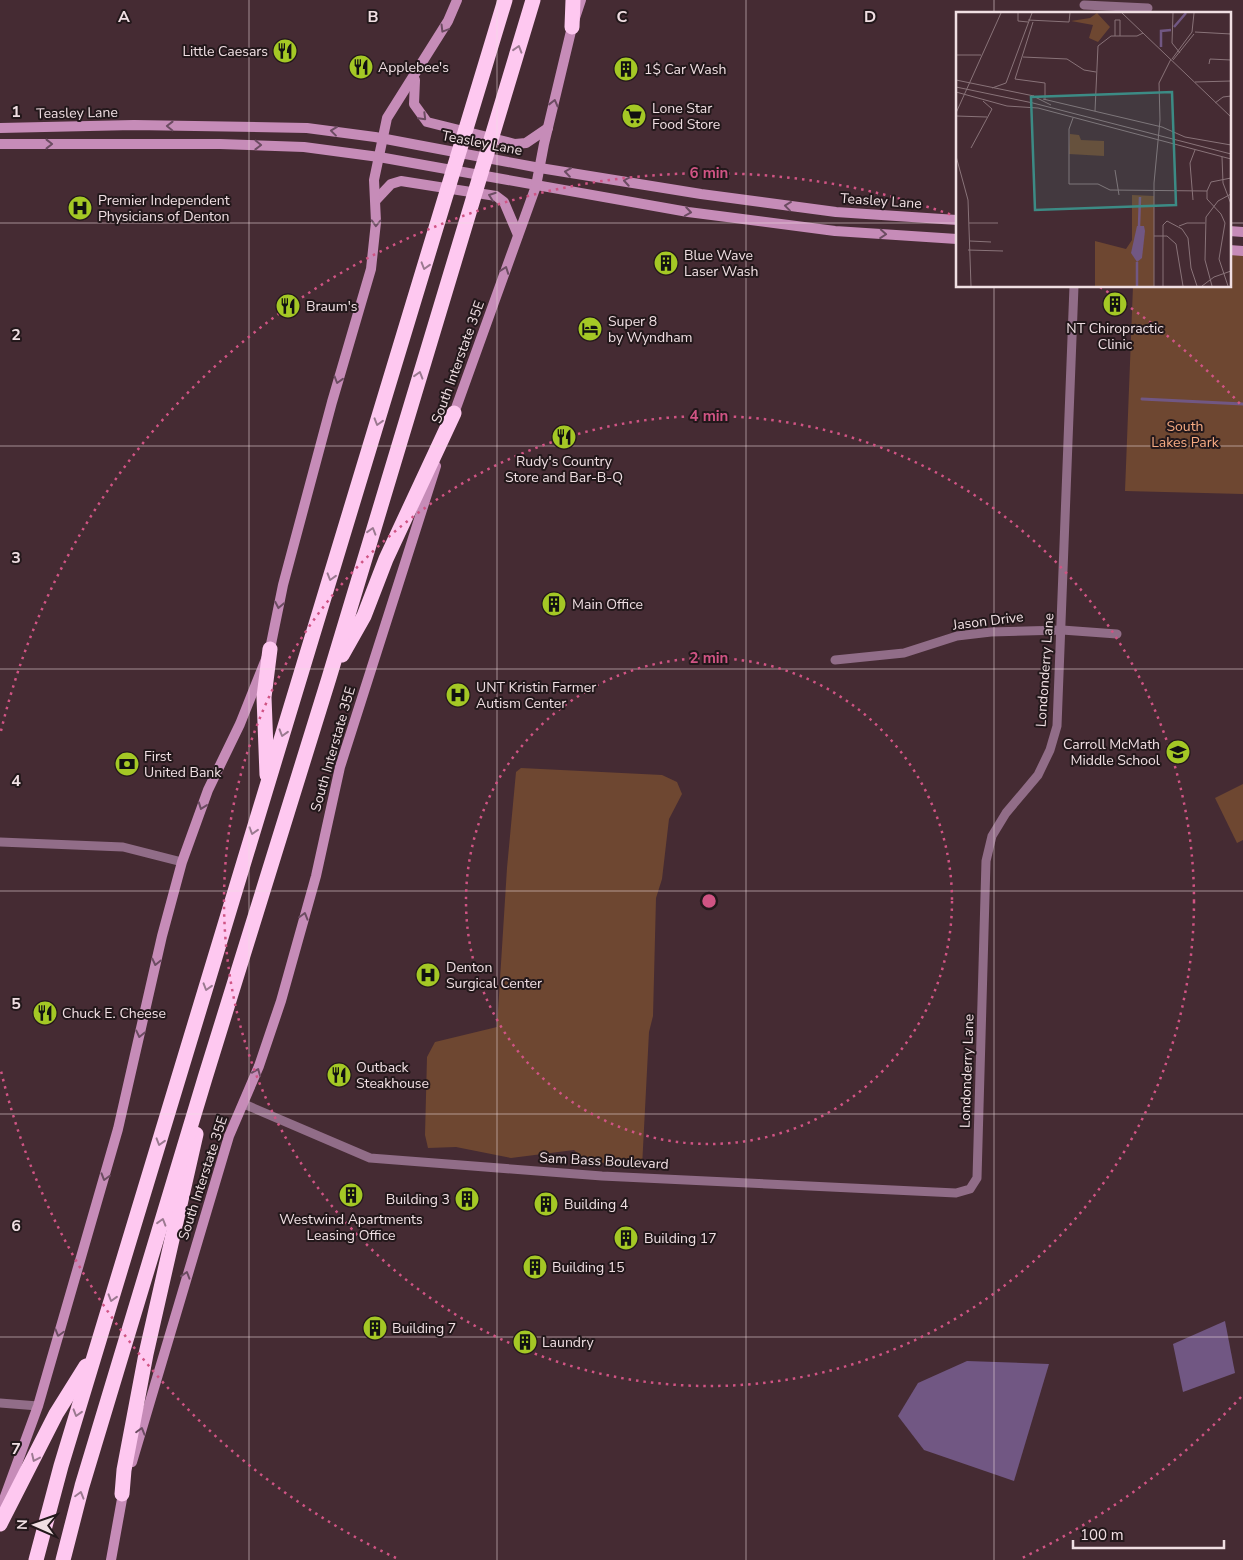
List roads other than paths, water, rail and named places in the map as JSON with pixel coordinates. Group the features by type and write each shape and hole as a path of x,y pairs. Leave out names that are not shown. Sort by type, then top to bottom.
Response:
{"highway":[{"path":"36,1560 96,1350 505,0"},
{"path":"63,1560 82,1486 205,1078 329,678 533,0"},
{"path":"572,27 574,0"},
{"path":"329,678 364,616 386,560 454,414"},
{"path":"267,784 264,697 270,649"},
{"path":"121,1501 132,1425 192,1157 205,1078"},
{"path":"0,1524 56,1414 96,1350"}],"main road":[{"path":"0,1510 38,1406 118,1130 160,944 182,862 208,790 240,724 270,649 282,585 369,276 375,240 376,200 374,180 387,118 448,22 458,0"},
{"name":"South Interstate 35E","path":"111,1560 121,1501 229,1136 244,1104 281,1000 316,876 332,799 352,728 407,552 454,414 536,186 572,27 581,0"},
{"path":"417,72 413,90 414,104 427,122 515,144 526,143 548,128"},
{"name":"Teasley Lane","path":"0,128 288,126 382,139 540,168 701,194 836,212 956,220"},
{"path":"219,127 220,144"},
{"path":"0,144 220,144 304,147 379,157 688,212 835,231 956,240"},
{"path":"376,200 391,184 401,181 496,196 504,202 518,235"},
{"path":"835,231 836,212"},
{"path":"1230,231 1243,232"},
{"path":"1230,250 1243,251"}],"street":[{"path":"1084,6 1148,8"},
{"name":"Londonderry Lane","path":"972,1185 977,1178 986,861 992,836 1006,813 1038,775 1050,750 1057,726 1074,288"},
{"name":"Jason Drive","path":"835,660 904,653 957,636 983,633 1028,629 1117,634"},
{"path":"0,842 123,847 182,862"},
{"name":"Sam Bass Boulevard","path":"244,1104 370,1158 602,1176 777,1185 956,1193 970,1189 972,1185"},
{"path":"0,1403 38,1406"}],"waterway":[{"path":"1142,399 1243,404"}],"place":[{"name":"Little Caesars","path":"285,51"},
{"name":"Applebee's","path":"361,67"},
{"name":"1$ Car Wash","path":"626,69"},
{"name":"Lone Star Food Store","path":"634,116"},
{"name":"Premier Independent Physicians of Denton","path":"80,208"},
{"name":"Blue Wave Laser Wash","path":"666,263"},
{"name":"NT Chiropractic Clinic","path":"1115,304"},
{"name":"Braum's","path":"288,306"},
{"name":"Super 8 by Wyndham","path":"590,329"},
{"name":"Rudy's Country Store and Bar-B-Q","path":"564,437"},
{"name":"Main Office","path":"554,604"},
{"name":"UNT Kristin Farmer Autism Center","path":"458,695"},
{"name":"Carroll McMath Middle School","path":"1178,752"},
{"name":"First United Bank","path":"127,764"},
{"name":"Denton Surgical Center","path":"428,975"},
{"name":"Chuck E. Cheese","path":"45,1013"},
{"name":"Outback Steakhouse","path":"339,1075"},
{"name":"Westwind Apartments Leasing Office","path":"351,1195"},
{"name":"Building 3","path":"467,1199"},
{"name":"Building 4","path":"546,1204"},
{"name":"Building 17","path":"626,1238"},
{"name":"Building 15","path":"535,1267"},
{"name":"Building 7","path":"375,1328"},
{"name":"Laundry","path":"525,1342"}],"park label":[{"name":"South Lakes Park","path":"1185,434"}]}
